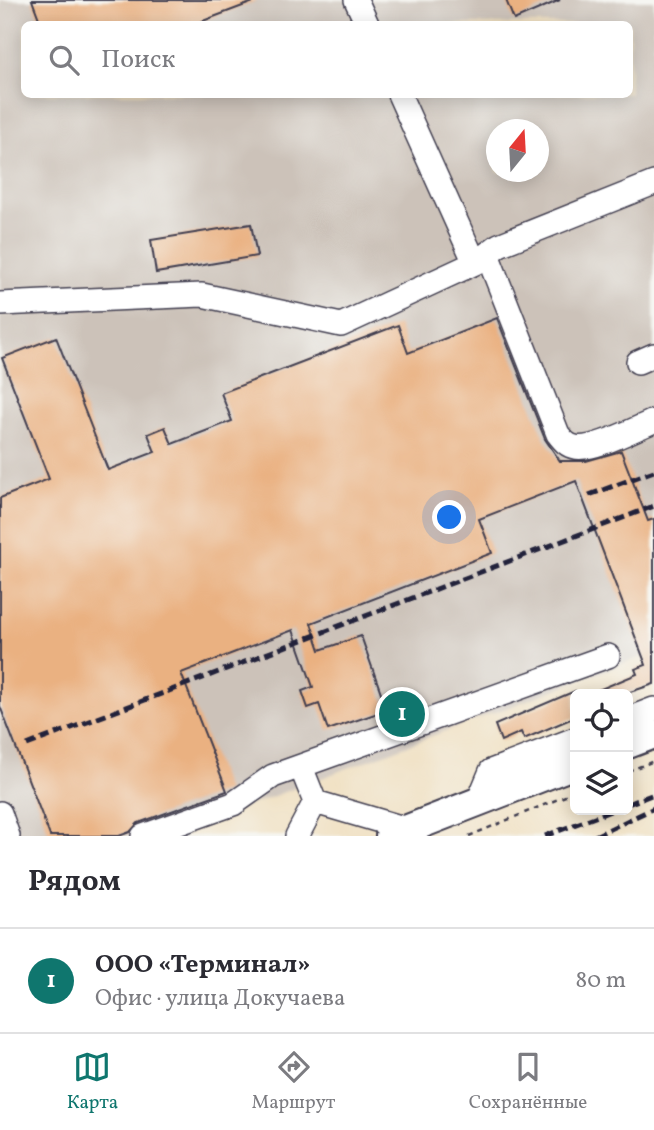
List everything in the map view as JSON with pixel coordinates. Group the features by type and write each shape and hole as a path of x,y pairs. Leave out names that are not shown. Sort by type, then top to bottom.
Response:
{"main road":[{"path":"633,742 654,734"},
{"path":"398,833 570,766"}],"lane":[{"path":"356,0 366,21"},
{"path":"401,98 481,259 558,434 566,443 576,448 590,446 654,421"},
{"path":"0,304 202,295 341,325 481,259 499,245 654,183"},
{"path":"143,836 233,804 262,781 608,656"},
{"path":"633,717 654,709"},
{"path":"478,802 491,771 570,741"},
{"path":"301,767 315,802 398,833"},
{"path":"297,836 315,802"},
{"path":"0,813 8,836"}],"path":[{"path":"633,769 654,761"},
{"path":"469,836 570,794"}],"shaded area":[{"path":"0,0 654,0 654,652 168,836 0,836"}],"building":[{"path":"32,0 256,0 203,21 40,21"},
{"path":"506,0 560,0 514,20"},
{"path":"251,224 257,256 156,273 151,240"},
{"path":"497,318 545,439 560,461 586,461 621,451 648,521 654,519 654,684 633,691 601,689 637,674 635,669 646,665 576,481 479,519 492,553 311,623 320,650 361,636 387,710 328,730 319,704 308,708 302,691 313,687 293,630 181,673 227,791 138,823 130,832 119,836 50,836 0,706 0,498 49,479 2,358 56,337 108,470 155,452 148,434 165,427 172,444 232,421 221,393 398,325 408,353"},
{"path":"570,693 570,719 524,739 521,732 501,741 495,725"},
{"path":"406,697 411,712 392,719 387,704"}],"railway":[{"path":"589,495 654,471"},
{"path":"27,745 654,506"},
{"path":"633,802 654,794"},
{"path":"595,836 654,808"},
{"path":"545,836 600,815"}],"place":[{"name":"ООО «Терминал»","path":"402,714"}]}
